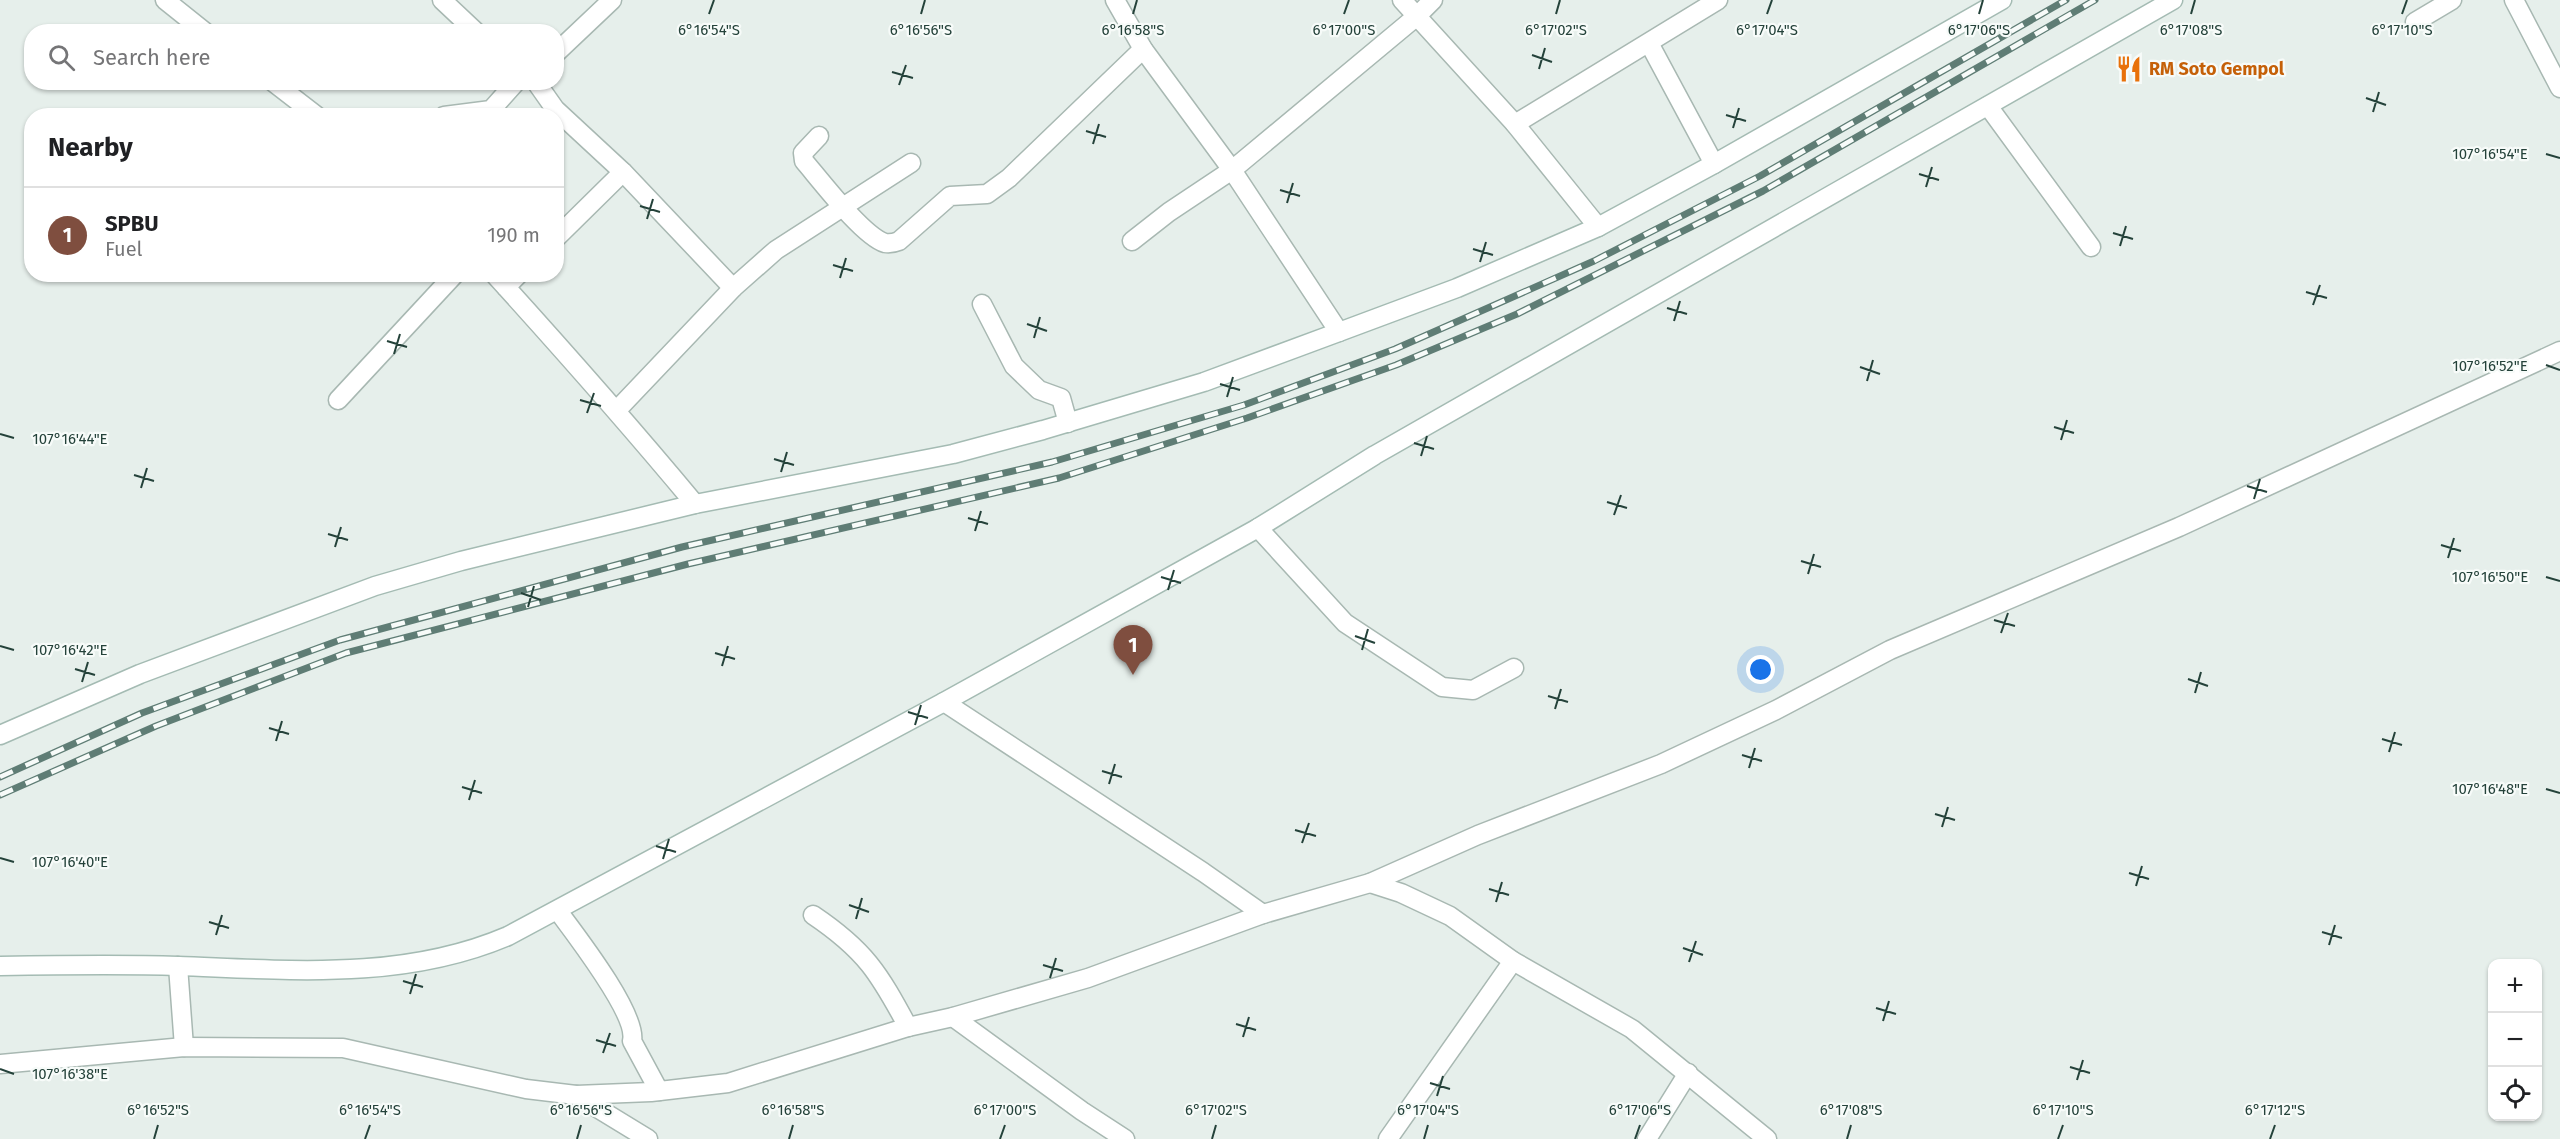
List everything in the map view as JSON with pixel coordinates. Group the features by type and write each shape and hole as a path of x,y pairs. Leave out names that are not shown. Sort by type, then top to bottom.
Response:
{"street":[{"path":"165,0 195,24"},
{"path":"442,0 468,24"},
{"path":"564,45 612,0"},
{"path":"1115,0 1143,49 1232,170 1339,332"},
{"path":"1402,0 1515,124 1598,227"},
{"path":"1132,241 1169,212 1232,170 1417,16 1433,0"},
{"path":"1515,124 1718,0"},
{"path":"0,735 151,670 375,586 461,561 695,504 952,454 1068,423 1204,382 1456,288 1598,227 1714,164 2002,0"},
{"path":"0,966 178,966 356,970 418,963 471,952 558,911 944,702 1258,528 1375,455 2173,0"},
{"path":"2415,22 2451,0"},
{"path":"2514,0 2553,60 2560,88"},
{"path":"1649,44 1714,164"},
{"path":"819,136 803,153 802,158 864,228 882,242 892,244 899,241 950,196 987,194 1009,178 1143,49"},
{"path":"283,90 307,108"},
{"path":"493,108 509,90"},
{"path":"542,90 555,108"},
{"path":"1988,106 2091,247"},
{"path":"564,116 623,172 733,288"},
{"path":"617,410 733,288 776,250 911,163"},
{"path":"564,230 623,172"},
{"path":"338,400 447,282"},
{"path":"508,282 564,355 617,410 695,504"},
{"path":"982,304 1014,366 1039,390 1061,398 1068,423"},
{"path":"0,1064 184,1047 343,1048 526,1089 576,1095 659,1091 728,1083 908,1027 952,1017 1088,978 1263,914 1370,883 1478,834 1661,764 1776,710 1890,650 2179,527 2560,351"},
{"path":"1258,528 1345,623 1442,687 1473,690 1514,668"},
{"path":"944,702 1263,914"},
{"path":"1370,883 1401,893 1450,916 1513,961 1632,1029 1767,1139"},
{"path":"558,911 613,991 634,1033 632,1041 659,1091"},
{"path":"813,915 835,929 873,965 908,1027"},
{"path":"1388,1139 1513,961"},
{"path":"178,966 184,1047"},
{"path":"952,1017 1082,1111 1125,1139"},
{"path":"1647,1139 1688,1073"},
{"path":"576,1095 648,1139"}],"railway":[{"path":"0,777 142,713 340,640 682,547 1052,462 1244,405 1395,349 1594,261 1760,176 2066,0"},
{"path":"0,795 156,726 346,653 688,564 1059,478 1247,418 1396,365 1517,314 1763,191 2095,0"}],"place":[{"name":"RM Soto Gempol","path":"2129,69"},
{"name":"SPBU","path":"1133,675"}]}
